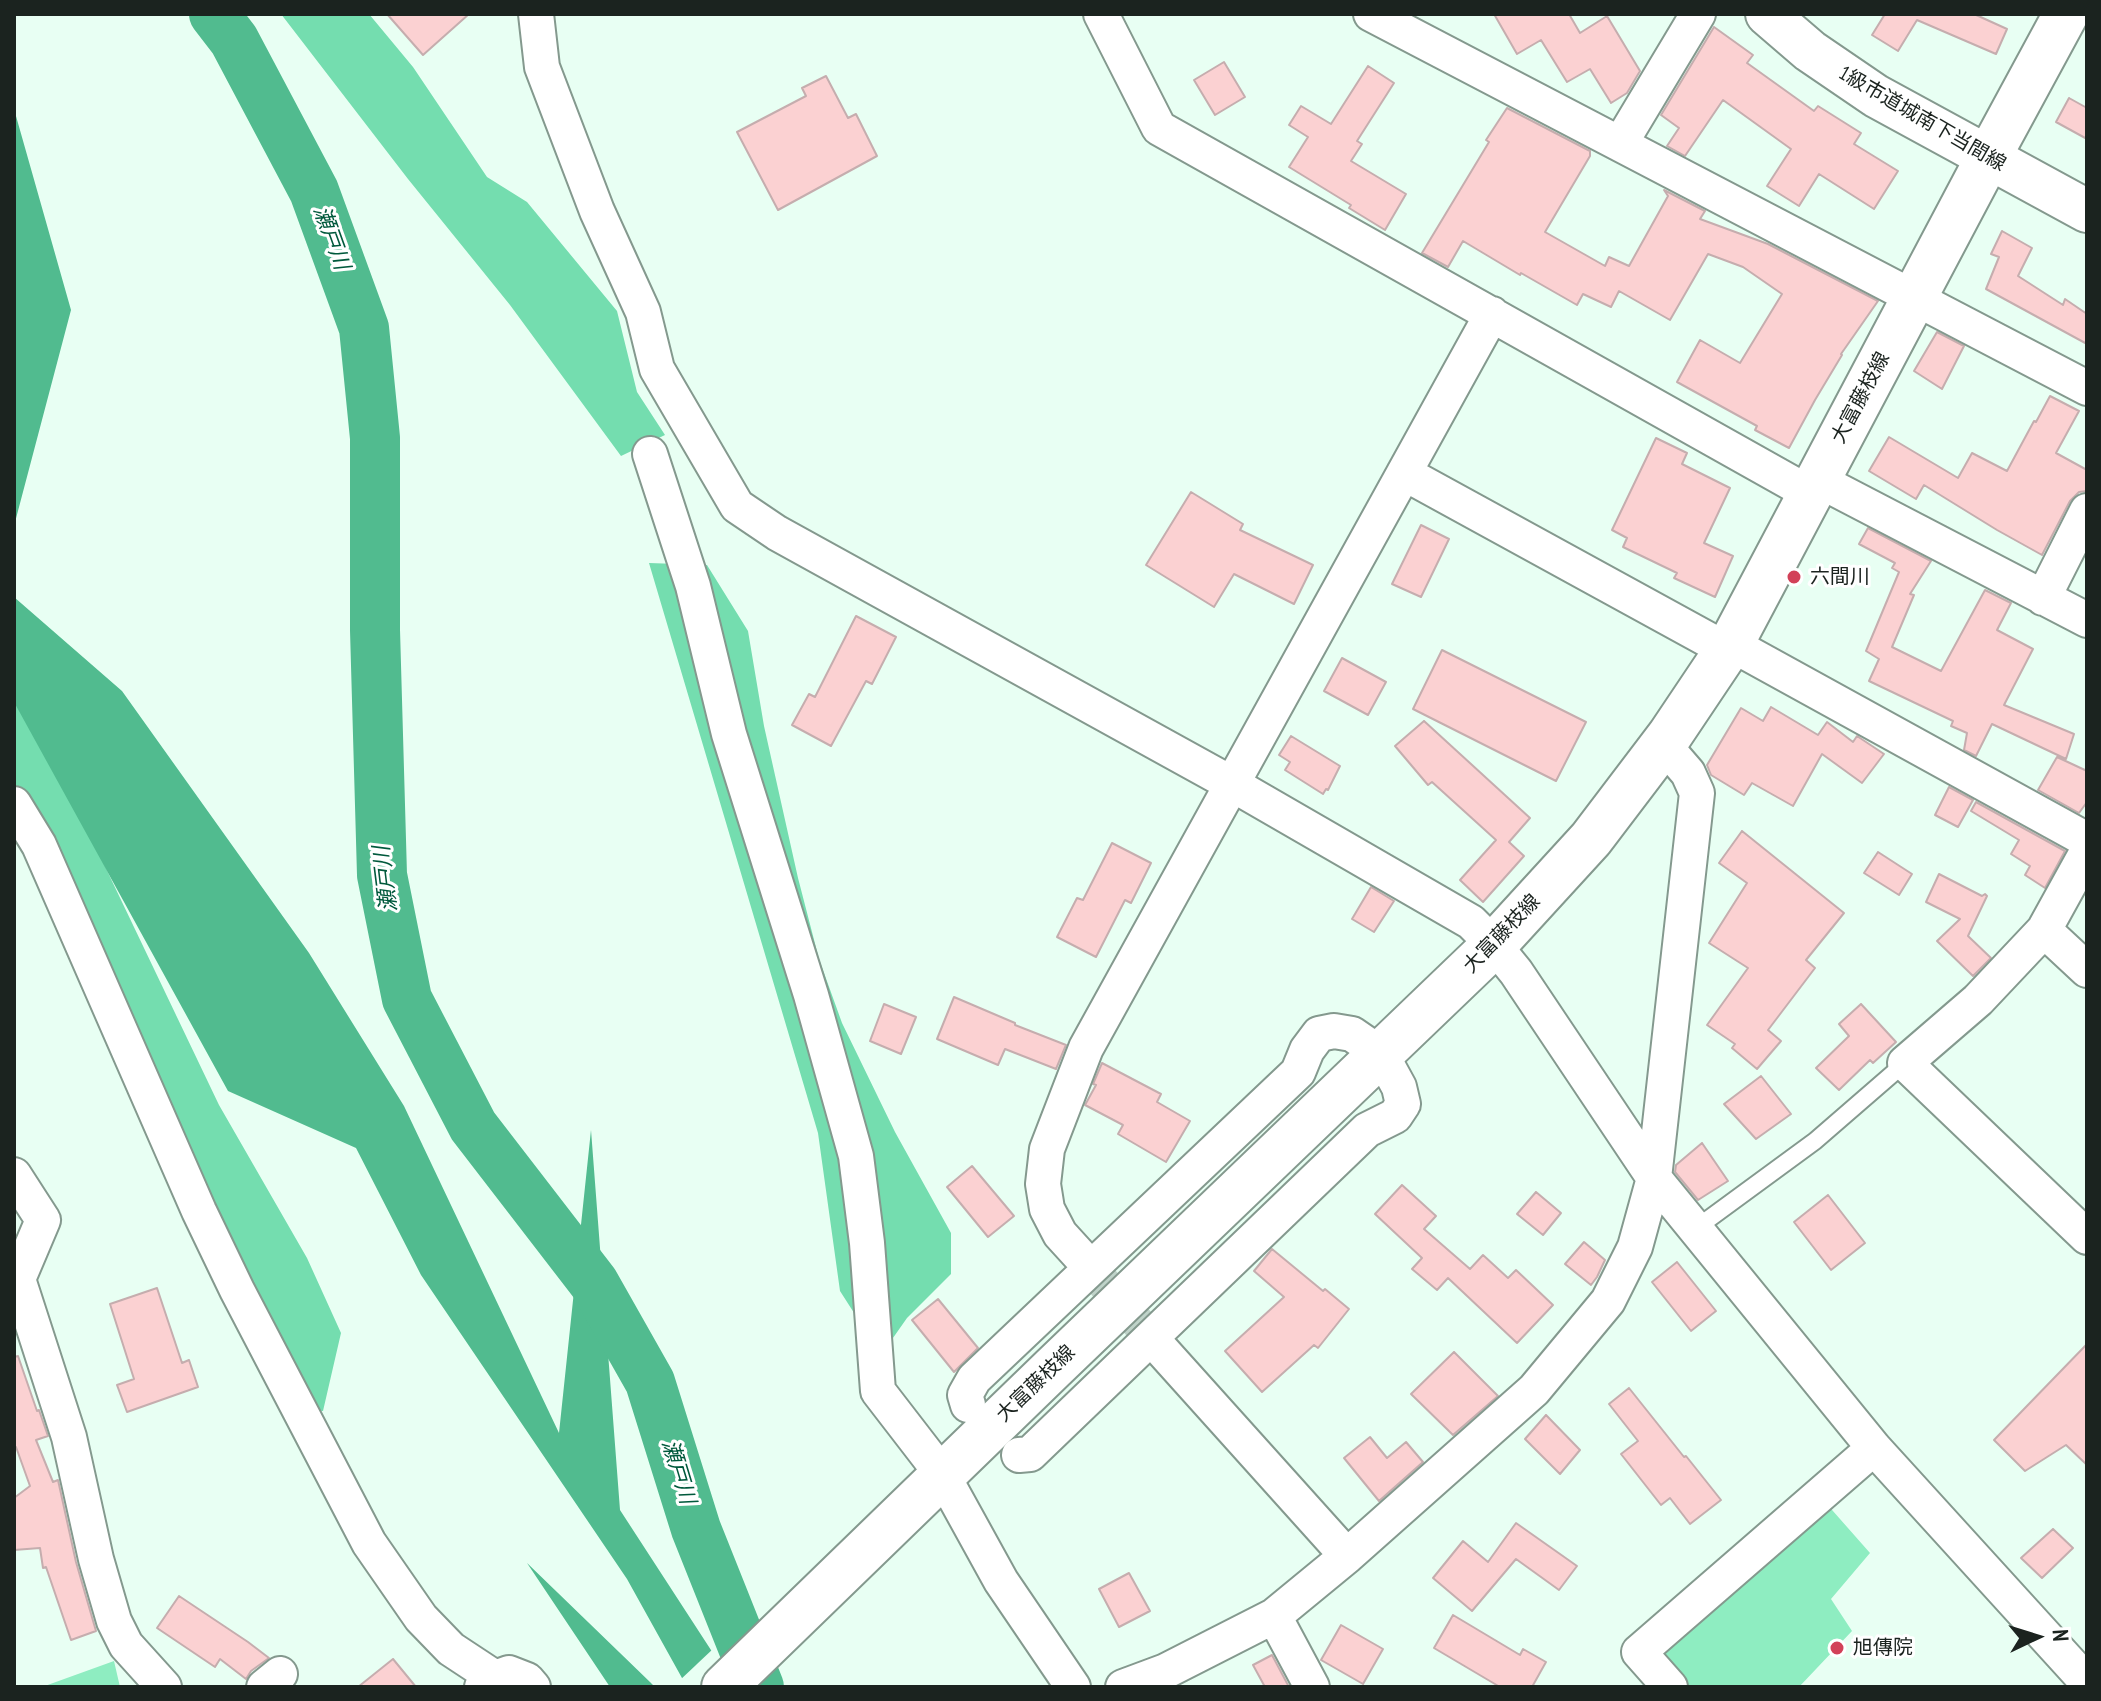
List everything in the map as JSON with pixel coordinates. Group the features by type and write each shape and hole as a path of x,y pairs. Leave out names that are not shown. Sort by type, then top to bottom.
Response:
{"main road":[{"name":"大富藤枝線","path":"724,1687 1494,945 1591,839 1663,744 1729,647 2066,14"}],"street":[{"path":"536,14 542,67 597,211 643,312 657,369 737,506 777,533 1232,784 1471,922 1516,972 1654,1178 1695,1229 1874,1448 2087,1682"},
{"path":"1101,14 1159,128 1492,314 1815,487 2087,620"},
{"path":"1371,14 2087,388"},
{"path":"1620,144 1698,14"},
{"name":"1級市道城南下当間線","path":"1767,14 1810,51 1876,96 2087,211"},
{"path":"1091,1268 1060,1234 1047,1209 1043,1184 1047,1149 1086,1048 1492,314"},
{"path":"650,454 693,586 729,734 811,995 856,1156 867,1243 878,1391 934,1483 1073,1687"},
{"path":"1404,473 2087,840"},
{"path":"2043,598 2087,511"},
{"path":"1123,1687 1166,1671 1274,1616 1347,1556 1534,1390 1608,1301 1635,1247 1654,1178 1697,793 1688,773 1663,744"},
{"path":"14,804 39,845 218,1251 369,1543 421,1618 490,1684 509,1673 527,1680 533,1687"},
{"path":"2087,852 2044,930 1978,1000 1905,1063 2087,1237"},
{"path":"2044,930 2087,970"},
{"path":"968,1405 965,1395 974,1379 1298,1072 1307,1050 1319,1034 1334,1031 1352,1034 1381,1054 1399,1087 1403,1104 1395,1116 1367,1130 1030,1454 1019,1455"},
{"path":"14,1175 43,1220 16,1281 69,1437 96,1559 114,1621 126,1645 164,1687"},
{"path":"1151,1338 1347,1556"},
{"path":"1670,1687 1639,1652 1874,1448"},
{"path":"1274,1616 1312,1687"}],"lane":[{"path":"1695,1229 1815,1141 1905,1063"}],"shaded area":[{"path":"281,14 369,14 413,67 487,177 527,202 617,311 637,392 665,435 621,456 510,305"},
{"path":"14,109 71,310 14,526"},
{"path":"649,563 707,565 748,631 764,726 819,959 842,1023 895,1132 951,1233 951,1274 907,1318 881,1355 840,1291 818,1133"},
{"path":"14,597 122,691 309,953 404,1106 559,1433 591,1130 620,1510 735,1687 687,1687 627,1579 421,1275 356,1148 228,1091 14,702"},
{"path":"14,676 219,1105 307,1258 341,1333 323,1411 310,1410 14,823"},
{"path":"1825,1502 1870,1553 1831,1599 1852,1631 1799,1687 1688,1687 1655,1651"},
{"path":"527,1563 650,1682 655,1687 610,1687"},
{"path":"114,1661 120,1687 42,1687"}],"pier":[{"path":"714,1648 739,1687 682,1687 679,1681"}],"building":[{"path":"387,14 469,14 423,55"},
{"path":"1494,14 1569,14 1580,33 1607,16 1640,71 1627,93 1611,103 1590,69 1567,82 1541,40 1517,54"},
{"path":"1885,14 1974,14 2007,29 1996,54 1917,20 1898,51 1872,35"},
{"path":"1714,27 1753,55 1747,63 1814,111 1818,106 1861,133 1854,144 1898,171 1874,209 1819,174 1799,206 1767,186 1791,149 1723,100 1685,156 1667,146 1679,128 1661,115"},
{"path":"1224,62 1245,97 1215,115 1194,80"},
{"path":"1368,66 1394,83 1357,141 1362,144 1351,161 1406,194 1385,230 1289,167 1308,137 1289,125 1301,106 1331,124"},
{"path":"826,76 848,118 856,114 877,156 778,210 737,132 806,96 802,88"},
{"path":"2069,98 2087,108 2087,139 2056,122"},
{"path":"1507,108 1590,151 1590,156 1545,232 1605,266 1609,257 1629,266 1668,196 1664,190 1705,211 1700,219 1768,244 1878,301 1841,354 1789,448 1755,430 1757,426 1677,382 1700,340 1740,363 1782,294 1743,267 1708,254 1670,320 1619,291 1611,307 1583,294 1577,305 1463,241 1448,267 1422,253"},
{"path":"2002,231 2032,248 2018,276 2063,305 2065,299 2087,314 2087,344 1986,289 1999,257 1991,254"},
{"path":"1937,332 1964,346 1942,389 1914,371"},
{"path":"2050,396 2079,411 2056,453 2087,470 2087,491 2079,492 2070,501 2042,555 1924,485 1916,499 1869,471 1889,437 1958,478 1972,453 2007,471"},
{"path":"1656,438 1687,453 1682,464 1730,488 1704,543 1733,556 1715,597 1674,578 1677,573 1623,547 1627,538 1612,530"},
{"path":"1191,492 1243,524 1240,530 1313,565 1294,604 1234,574 1214,607 1146,565"},
{"path":"1421,525 1449,539 1421,597 1392,584"},
{"path":"1868,528 1931,561 1910,594 1914,595 1892,647 1941,671 1985,590 2011,603 1997,630 2033,649 2004,705 2074,734 2066,759 1992,724 1976,756 1964,750 1967,733 1951,726 1953,721 1869,681 1879,659 1866,651 1899,572 1892,568 1895,563 1859,544"},
{"path":"856,616 896,637 872,684 866,681 831,746 792,725 809,694 815,697"},
{"path":"1442,650 1586,722 1556,781 1413,709"},
{"path":"1342,658 1386,682 1368,715 1324,691"},
{"path":"1771,707 1818,735 1827,722 1853,742 1857,736 1884,754 1862,783 1822,754 1793,806 1752,783 1744,795 1711,775 1707,765 1741,708 1763,721"},
{"path":"1424,721 1530,818 1509,842 1524,856 1483,902 1460,880 1496,840 1432,782 1428,785 1395,746"},
{"path":"1291,736 1340,766 1323,794 1285,770 1290,762 1279,755"},
{"path":"2057,757 2087,771 2087,802 2079,813 2038,790"},
{"path":"1949,787 1973,800 1958,827 1935,815"},
{"path":"1976,802 2065,851 2045,888 2025,875 2030,866 2011,854 2019,840 1971,811"},
{"path":"1742,831 1844,913 1806,960 1815,968 1768,1030 1781,1041 1757,1069 1732,1048 1735,1044 1707,1025 1748,968 1709,943 1747,883 1719,863"},
{"path":"1112,843 1151,863 1131,903 1125,900 1096,957 1057,937 1077,898 1083,900"},
{"path":"1878,852 1912,874 1899,895 1864,873"},
{"path":"1939,874 1987,896 1968,936 1991,958 1973,976 1937,941 1960,919 1926,902"},
{"path":"1371,887 1394,901 1374,932 1352,919"},
{"path":"954,997 1066,1045 1056,1069 1005,1049 998,1065 937,1039"},
{"path":"884,1004 916,1017 901,1054 870,1041"},
{"path":"1861,1004 1896,1042 1873,1063 1870,1060 1839,1090 1816,1068 1849,1036 1839,1024"},
{"path":"1102,1063 1161,1094 1157,1102 1190,1121 1166,1162 1118,1134 1123,1125 1085,1105 1096,1085 1093,1084"},
{"path":"1761,1076 1791,1114 1756,1139 1724,1104"},
{"path":"1702,1143 1728,1181 1698,1200 1675,1172 1676,1165"},
{"path":"972,1166 1014,1216 988,1237 947,1187"},
{"path":"1402,1185 1436,1216 1424,1229 1470,1269 1483,1255 1508,1278 1516,1270 1553,1305 1517,1343 1448,1278 1437,1290 1412,1269 1422,1258 1375,1214"},
{"path":"1536,1192 1561,1213 1543,1235 1517,1214"},
{"path":"1828,1195 1865,1243 1831,1270 1794,1222"},
{"path":"1584,1242 1605,1260 1591,1285 1565,1264"},
{"path":"1272,1249 1349,1309 1318,1348 1314,1345 1262,1392 1225,1351 1284,1297 1254,1271"},
{"path":"1677,1262 1716,1311 1691,1331 1652,1282"},
{"path":"157,1288 182,1363 189,1360 198,1387 127,1412 117,1385 134,1379 110,1304"},
{"path":"938,1299 978,1348 954,1372 912,1320"},
{"path":"2087,1344 2087,1465 2066,1445 2025,1471 1994,1440"},
{"path":"1454,1352 1498,1396 1453,1435 1411,1394"},
{"path":"18,1356 48,1436 36,1440 53,1482 58,1480 76,1562 96,1631 71,1640 46,1567 43,1568 40,1548 14,1550 14,1498 30,1486 14,1448 14,1357"},
{"path":"1629,1388 1721,1500 1690,1524 1670,1498 1661,1505 1621,1454 1638,1441 1609,1404"},
{"path":"1546,1415 1580,1450 1560,1474 1525,1439"},
{"path":"1370,1437 1387,1458 1406,1442 1423,1462 1379,1501 1344,1458"},
{"path":"1516,1523 1577,1566 1559,1590 1516,1559 1472,1611 1433,1578 1463,1541 1488,1562"},
{"path":"2053,1529 2073,1548 2042,1578 2021,1558"},
{"path":"1129,1573 1150,1611 1119,1627 1099,1589"},
{"path":"179,1596 269,1658 251,1671 246,1679 220,1659 215,1667 157,1628"},
{"path":"1453,1615 1520,1655 1523,1649 1546,1662 1532,1687 1500,1687 1434,1648"},
{"path":"1341,1625 1383,1649 1363,1684 1321,1660"},
{"path":"1272,1655 1289,1687 1265,1687 1253,1665"},
{"path":"393,1659 416,1687 358,1687"}],"waterway":[{"name":"瀬戸川","path":"214,14 234,40 314,191 364,328 375,438 375,630 382,875 407,999 473,1126 594,1283 650,1382 696,1529 759,1687"}],"tunnel":[{"path":"1091,1268 1151,1338"}],"place":[{"name":"六間川","path":"1794,577"},
{"name":"旭傳院","path":"1837,1648"}]}
